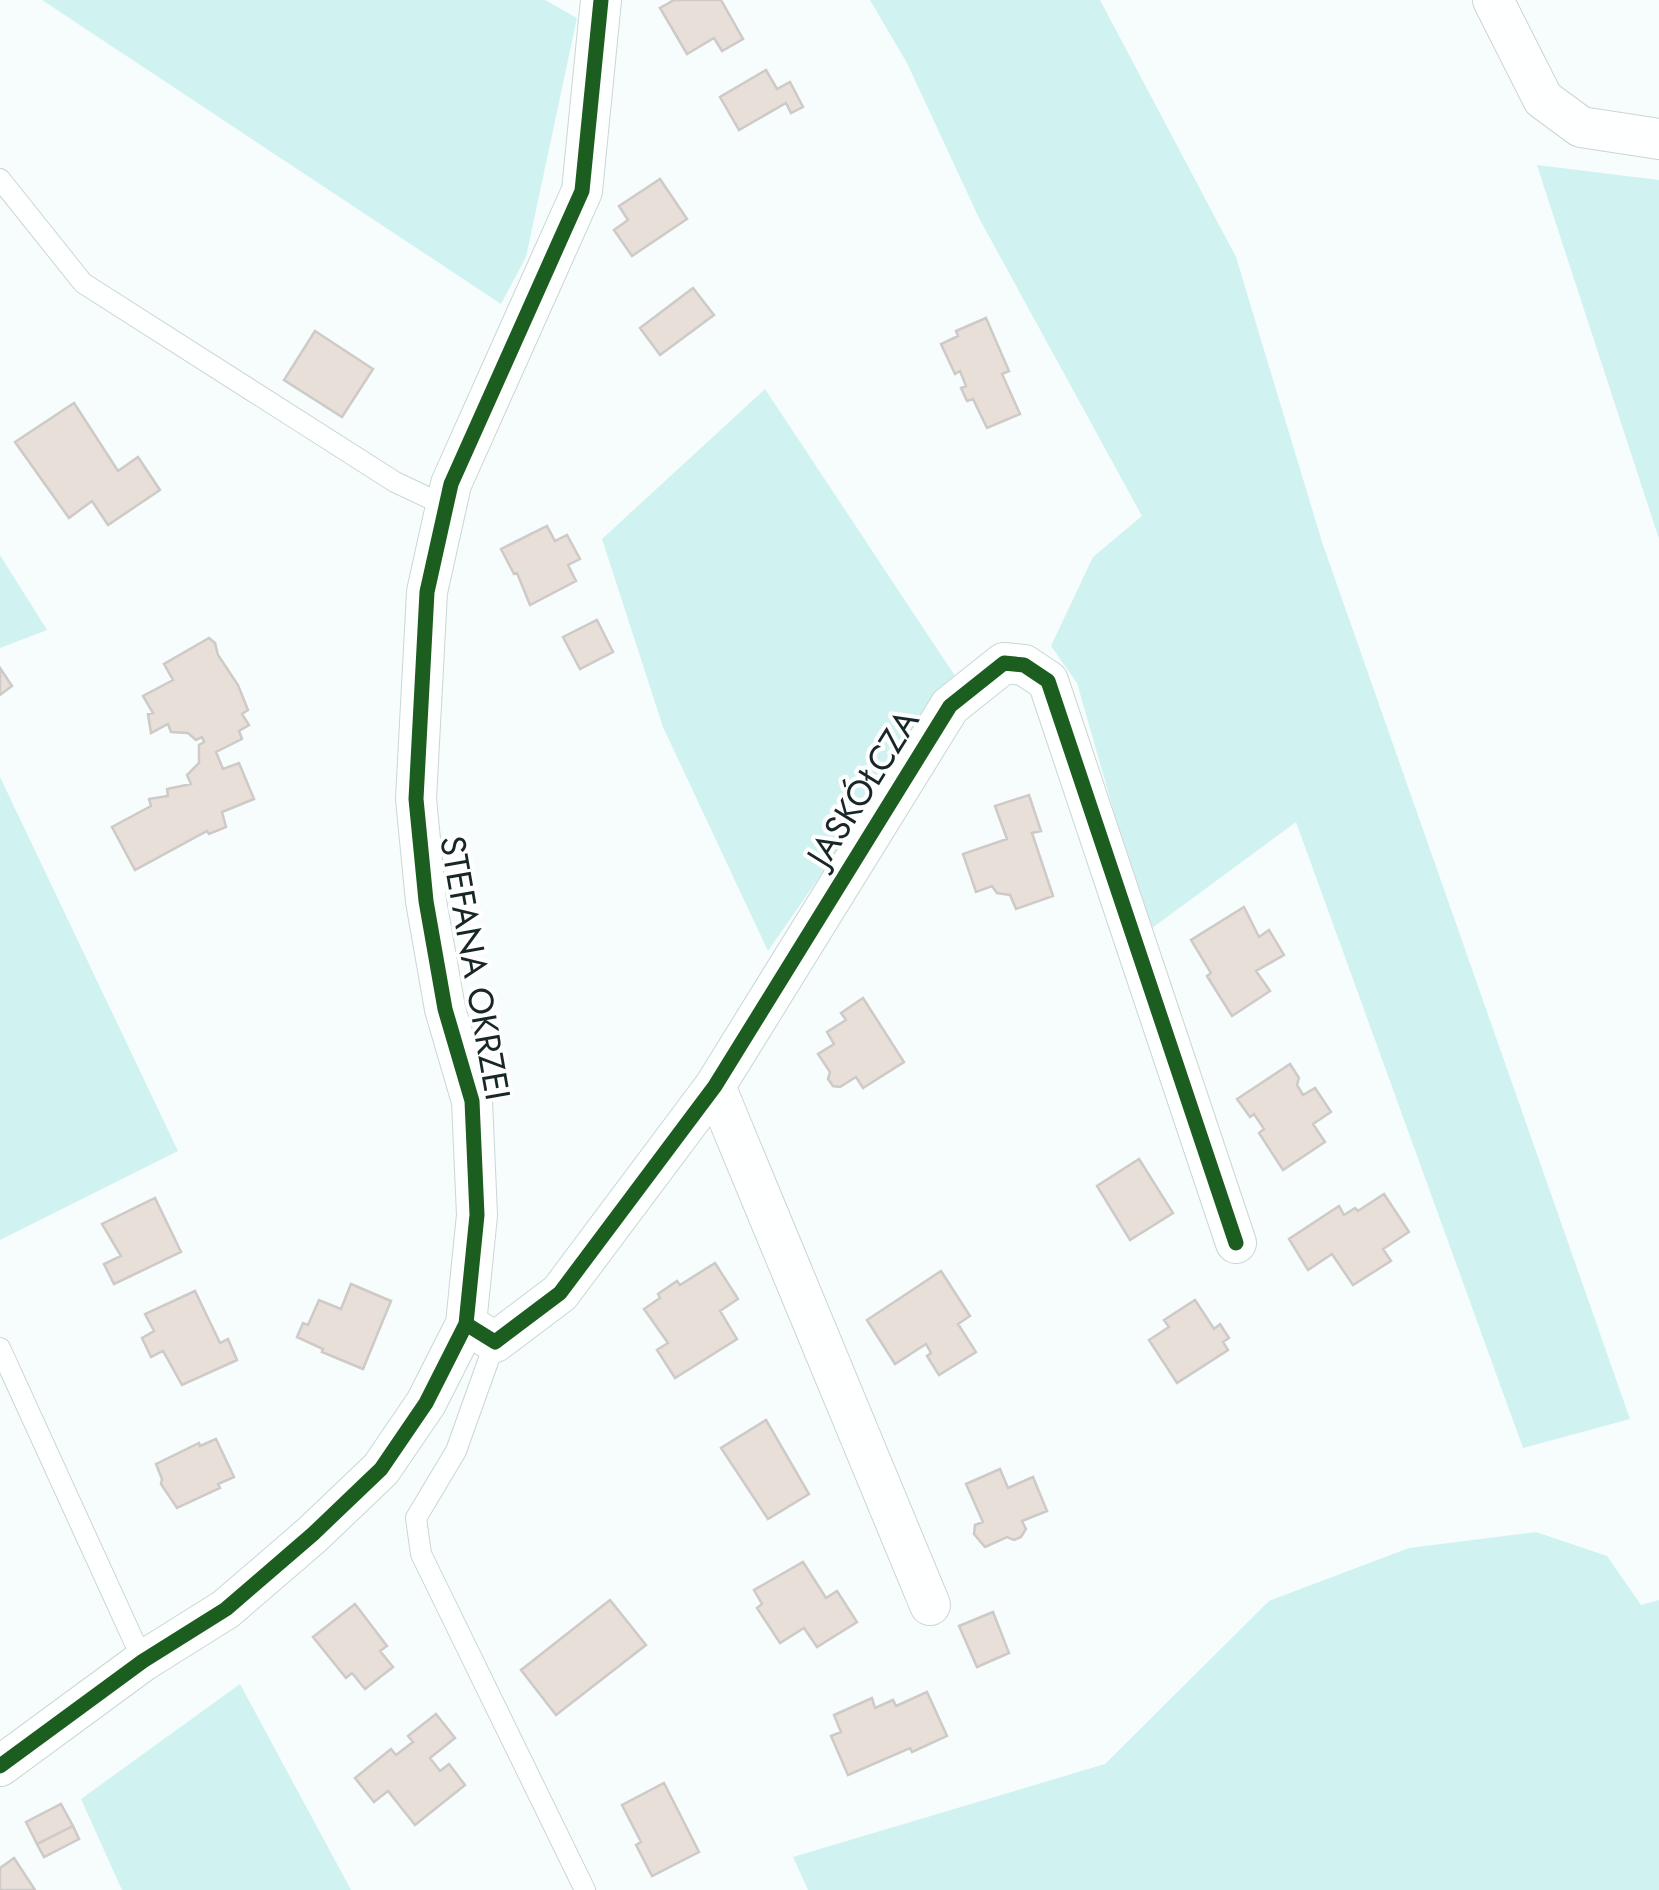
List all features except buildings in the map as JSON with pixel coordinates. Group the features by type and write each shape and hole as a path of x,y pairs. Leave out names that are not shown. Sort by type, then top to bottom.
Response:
{"street":[{"name":"STEFANA OKRZEI","path":"0,1766 144,1661 226,1609 313,1534 381,1470 480,1333 472,1101 445,1009 432,937 416,799 428,592 451,484 582,191 601,0"},
{"path":"1493,0 1543,100 1580,127 1659,139"},
{"name":"JASKÓŁCZA","path":"480,1333 560,1293 714,1086 950,706 1004,663 1024,665 1048,681 1236,1243"},
{"path":"714,1086 930,1606"}],"lane":[{"path":"0,180 83,283 395,482 446,506"},
{"path":"480,1333 456,1451 416,1518 421,1554 585,1890"},
{"path":"0,1348 144,1661"}],"shaded area":[{"path":"42,0 545,0 577,18 526,257 501,304"},
{"path":"870,0 1100,0 1236,257 1322,542 1630,1419 1523,1448 1296,822 1148,931 1077,683 1051,646 1093,557 1142,516 979,218 907,63"},
{"path":"1537,165 1659,180 1659,539 1544,187"},
{"path":"765,389 957,679 768,951 663,727 602,539"},
{"path":"0,555 47,630 0,648"},
{"path":"0,777 178,1151 0,1240"},
{"path":"1536,1532 1607,1556 1641,1605 1659,1600 1659,1890 808,1890 793,1857 1105,1764 1269,1601 1409,1548"},
{"path":"240,1684 351,1890 122,1890 81,1799"}],"cycle path":[{"path":"0,1766 143,1661 226,1609 313,1534 381,1469 426,1403 466,1324 477,1215 472,1101 445,1009 426,901 416,799 427,592 451,484 582,191 601,0"},
{"path":"466,1324 495,1342 560,1293 715,1086 950,706 1004,663 1024,665 1048,681 1236,1243"}]}
